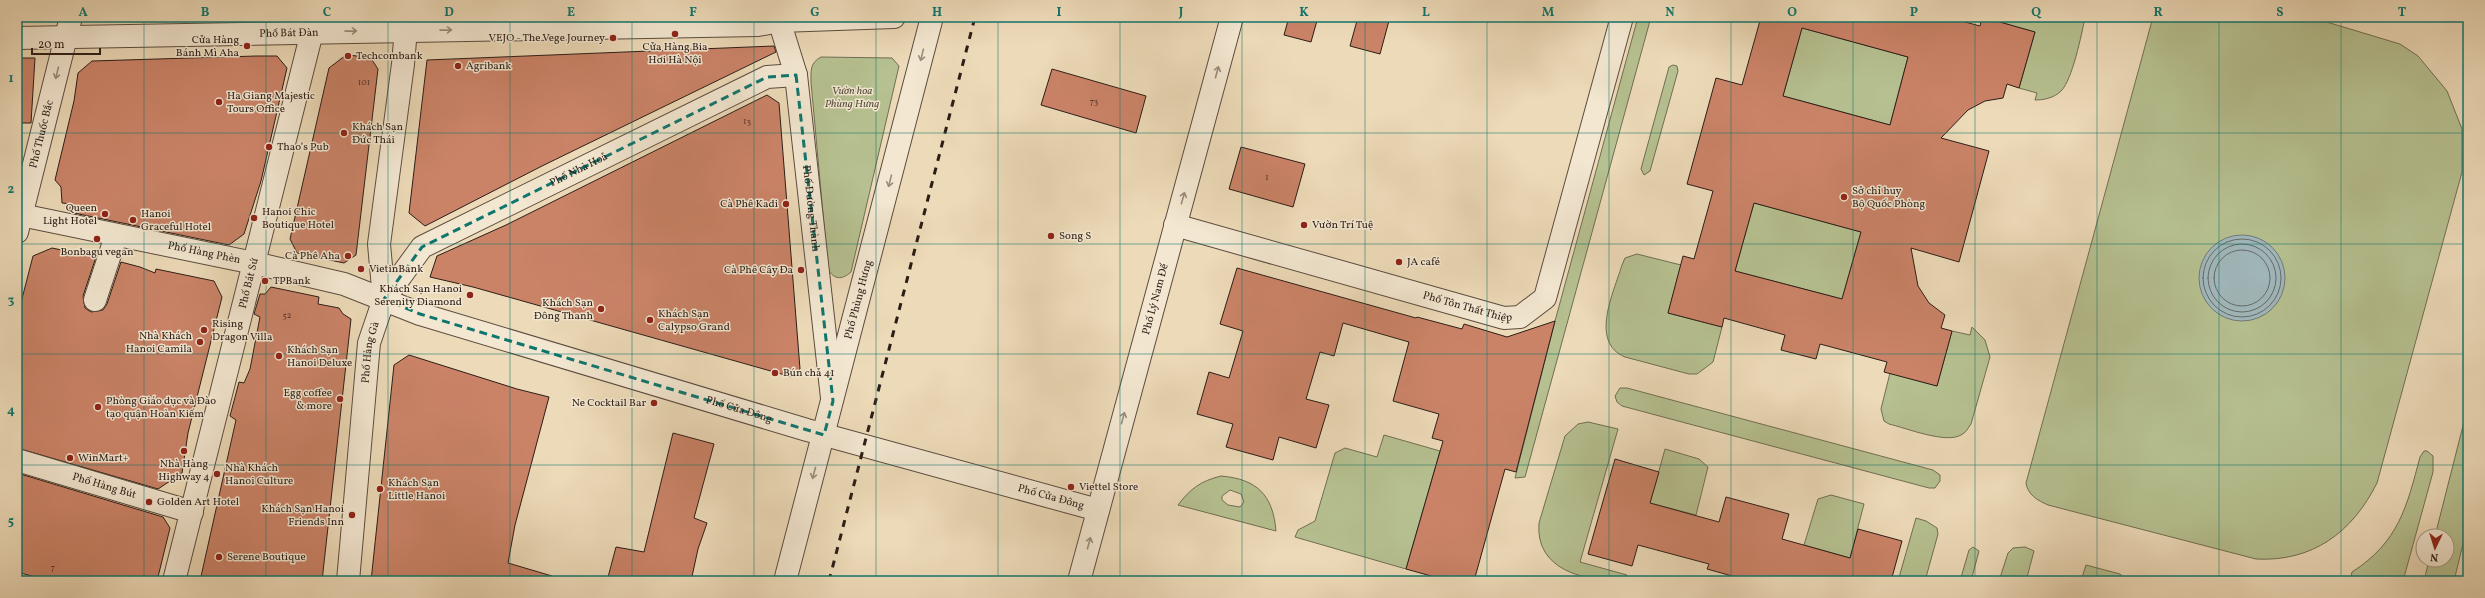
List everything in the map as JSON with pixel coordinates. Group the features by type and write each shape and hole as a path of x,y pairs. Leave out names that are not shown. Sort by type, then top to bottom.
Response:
{"street":[{"name":"Phố Bát Đàn","path":"17,38 69,26 312,32 407,24 758,25 779,19 894,17"},
{"name":"Phố Phùng Hưng","path":"785,581 932,17"},
{"name":"Phố Lý Nam Đế","path":"1079,581 1232,17"},
{"name":"Phố Tôn Thất Thiệp","path":"1175,225 1504,318 1520,318 1545,298 1622,17"},
{"name":"Phố Đường Thành","path":"779,19 796,75 833,401"},
{"name":"Phố Hàng Gà","path":"348,581 369,343 384,300 380,244 407,24"},
{"name":"Phố Thuốc Bắc","path":"19,223 69,26"},
{"name":"Phố Bát Sứ","path":"174,581 312,32"},
{"name":"Phố Nhà Hoả","path":"384,300 422,247 767,78 796,75"},
{"name":"Phố Hàng Phèn","path":"19,223 116,236 254,263 344,284 384,300"},
{"path":"95,300 116,236"},
{"name":"Phố Cửa Đông","path":"384,300 420,314 824,435 1098,510"},
{"name":"Phố Hàng Bút","path":"17,460 192,512"}],"highlighted area":[{"path":"796,75 833,401 824,435 420,314 384,299 422,247 767,77"}],"green space":[{"path":"1638,17 1651,17 1525,477 1515,478 1555,321"},
{"path":"1989,17 2085,17 2073,67 2065,86 2061,91 2049,98 2035,100 2037,93 2019,88 2035,32 1988,19"},
{"path":"2153,17 2310,17 2400,44 2418,56 2447,91 2462,129 2462,172 2377,483 2367,501 2342,530 2328,541 2295,555 2276,559 2256,559 2048,505 2034,497 2027,487 2026,483"},
{"path":"1802,28 1908,57 1890,125 1783,96"},
{"name":"Vườn hoa Phùng Hưng","path":"821,57 892,58 899,66 851,272 838,278 830,273 828,269 811,82 811,70 813,64"},
{"path":"1673,65 1677,66 1678,71 1650,171 1644,175 1641,169 1669,67"},
{"path":"1754,203 1861,232 1842,299 1735,271"},
{"path":"1637,254 1681,265 1668,313 1722,327 1713,362 1697,374 1689,374 1625,357 1614,350 1608,340 1606,328 1607,316 1622,265 1625,258"},
{"path":"1972,327 1985,340 1990,357 1971,424 1966,432 1954,437 1936,437 1889,424 1884,421 1881,409 1890,373 1937,386 1952,331 1970,335"},
{"path":"1620,388 1627,388 1933,470 1940,475 1940,481 1935,488 1929,488 1622,406 1617,402 1615,396"},
{"path":"2468,406 2468,523 2454,581 2424,581 2427,568 2455,568 2455,528 2437,528"},
{"path":"1588,422 1618,429 1580,562 1627,575 1622,581 1592,579 1565,570 1553,562 1545,552 1540,539 1539,523 1565,436 1578,424"},
{"path":"1384,435 1440,451 1406,569 1295,537 1298,530 1315,521 1335,453 1345,448 1377,457"},
{"path":"1665,449 1699,459 1708,467 1696,515 1650,503"},
{"path":"2424,451 2427,451 2433,456 2433,472 2418,528 2415,528 2415,537 2403,581 2350,581 2352,572 2381,548 2399,522 2420,457"},
{"path":"1221,476 1234,478 1253,485 1261,491 1271,508 1276,531 1178,505 1187,494 1197,486","holes":["1230,490 1241,494 1244,502 1240,507 1228,505 1222,500 1222,496"]},
{"path":"1831,495 1864,504 1850,558 1804,545 1818,499"},
{"path":"1916,518 1926,521 1937,528 1938,534 1925,581 1898,581"},
{"path":"1973,547 1979,551 1971,581 1960,581 1969,550"},
{"path":"2025,547 2034,551 2026,581 1999,581 2008,553 2013,548"},
{"path":"2086,565 2120,574 2128,581 2081,581"}],"water":[{"path":"2242,235 2258,238 2266,242 2278,254 2282,262 2285,278 2282,294 2278,302 2266,314 2258,318 2242,321 2226,318 2218,314 2206,302 2202,294 2199,278 2202,262 2206,254 2218,242 2226,238"}],"building":[{"path":"1289,17 1318,17 1311,42 1284,35"},
{"path":"1358,17 1390,17 1380,54 1350,46"},
{"name":"Sở chỉ huy Bộ Quốc Phòng","path":"1761,17 1947,17 1980,26 1982,17 2035,32 2019,88 2007,84 2003,98 1985,101 1968,110 1941,138 1989,151 1959,262 1911,248 1918,286 1929,303 1945,315 1941,328 1952,331 1937,386 1884,372 1887,362 1820,344 1816,359 1781,350 1785,335 1724,318 1722,327 1668,313 1683,256 1694,259 1713,191 1687,184 1716,78 1742,85","holes":["1802,28 1908,57 1890,125 1783,96","1754,203 1861,232 1842,299 1735,271"]},
{"path":"774,46 776,52 542,166 425,226 409,213 427,60"},
{"path":"346,55 370,57 378,69 356,255 344,263 297,253 290,239 329,68"},
{"path":"277,56 287,68 261,181 244,234 229,245 69,212 71,204 62,203 61,187 55,180 74,101 78,73 92,61"},
{"path":"17,58 35,58 31,123 17,123"},
{"path":"1052,69 1146,96 1136,133 1041,105"},
{"path":"767,95 779,103 800,369 792,377 473,287 430,277 437,256 506,225"},
{"path":"1241,147 1305,164 1293,207 1229,189"},
{"path":"52,248 96,257 83,296 85,308 91,312 103,310 107,304 121,262 155,273 156,269 214,281 222,297 188,433 182,473 158,489 17,448 17,318 33,256"},
{"path":"1237,268 1416,318 1417,317 1462,329 1464,324 1507,337 1555,321 1516,472 1505,469 1474,581 1449,581 1406,569 1443,441 1432,438 1439,414 1393,401 1409,342 1343,323 1334,356 1320,352 1306,399 1329,405 1316,448 1279,437 1273,460 1226,447 1233,424 1197,414 1209,372 1229,378 1243,331 1220,324"},
{"path":"271,287 319,297 318,304 339,308 343,314 351,319 322,581 200,581 236,420 230,416 239,382 244,383 250,369 260,317 254,314 260,294 265,294"},
{"path":"409,355 517,389 549,397 515,525 508,563 552,576 552,581 371,581 394,365"},
{"path":"673,433 714,444 694,518 707,523 698,549 691,581 607,581 616,547 644,552"},
{"path":"1615,459 1659,472 1650,503 1719,522 1726,497 1789,514 1782,539 1850,558 1858,529 1902,541 1891,581 1750,581 1707,569 1709,564 1638,545 1632,566 1588,554"},
{"path":"17,473 163,517 170,528 157,581 50,581 17,572"}],"railway":[{"path":"829,581 975,17"}],"place":[{"name":"Cửa Hàng Bia Hơi Hà Nội","path":"675,34"},
{"name":"VEJO - The Vege Journey","path":"613,38"},
{"name":"Cửa Hàng Bánh Mì Aha","path":"247,46"},
{"name":"Techcombank","path":"348,56"},
{"name":"Agribank","path":"458,66"},
{"name":"Ha Giang Majestic Tours Office","path":"219,102"},
{"name":"Khách Sạn Đức Thái","path":"344,133"},
{"name":"Thao’s Pub","path":"269,147"},
{"name":"Sở chỉ huy Bộ Quốc Phòng","path":"1844,197"},
{"name":"Cà Phê Kadi","path":"786,204"},
{"name":"Queen Light Hotel","path":"105,214"},
{"name":"Hanoi Chic Boutique Hotel","path":"254,218"},
{"name":"Hanoi Graceful Hotel","path":"133,220"},
{"name":"Vườn Trí Tuệ","path":"1304,225"},
{"name":"Song S","path":"1051,236"},
{"name":"Bonbagu vegan","path":"97,239"},
{"name":"Cà Phê Aha","path":"348,256"},
{"name":"JA café","path":"1399,262"},
{"name":"VietinBank","path":"361,269"},
{"name":"Cà Phê Cây Đa","path":"801,270"},
{"name":"TPBank","path":"265,281"},
{"name":"Khách Sạn Hanoi Serenity Diamond","path":"470,295"},
{"name":"Khách Sạn Đông Thanh","path":"601,309"},
{"name":"Khách Sạn Calypso Grand","path":"650,320"},
{"name":"Rising Dragon Villa","path":"204,330"},
{"name":"Nhà Khách Hanoi Camila","path":"200,342"},
{"name":"Khách Sạn Hanoi Deluxe","path":"279,356"},
{"name":"Bún chả 41","path":"775,373"},
{"name":"Egg coffee & more","path":"340,399"},
{"name":"Ne Cocktail Bar","path":"654,403"},
{"name":"Phòng Giáo dục và Đào tạo quận Hoàn Kiếm","path":"98,407"},
{"name":"Nhà Hàng Highway 4","path":"184,451"},
{"name":"WinMart+","path":"70,458"},
{"name":"Nhà Khách Hanoi Culture","path":"217,474"},
{"name":"Viettel Store","path":"1071,487"},
{"name":"Khách Sạn Little Hanoi","path":"380,489"},
{"name":"Golden Art Hotel","path":"149,502"},
{"name":"Khách Sạn Hanoi Friends Inn","path":"352,515"},
{"name":"Serene Boutique","path":"219,557"}]}
